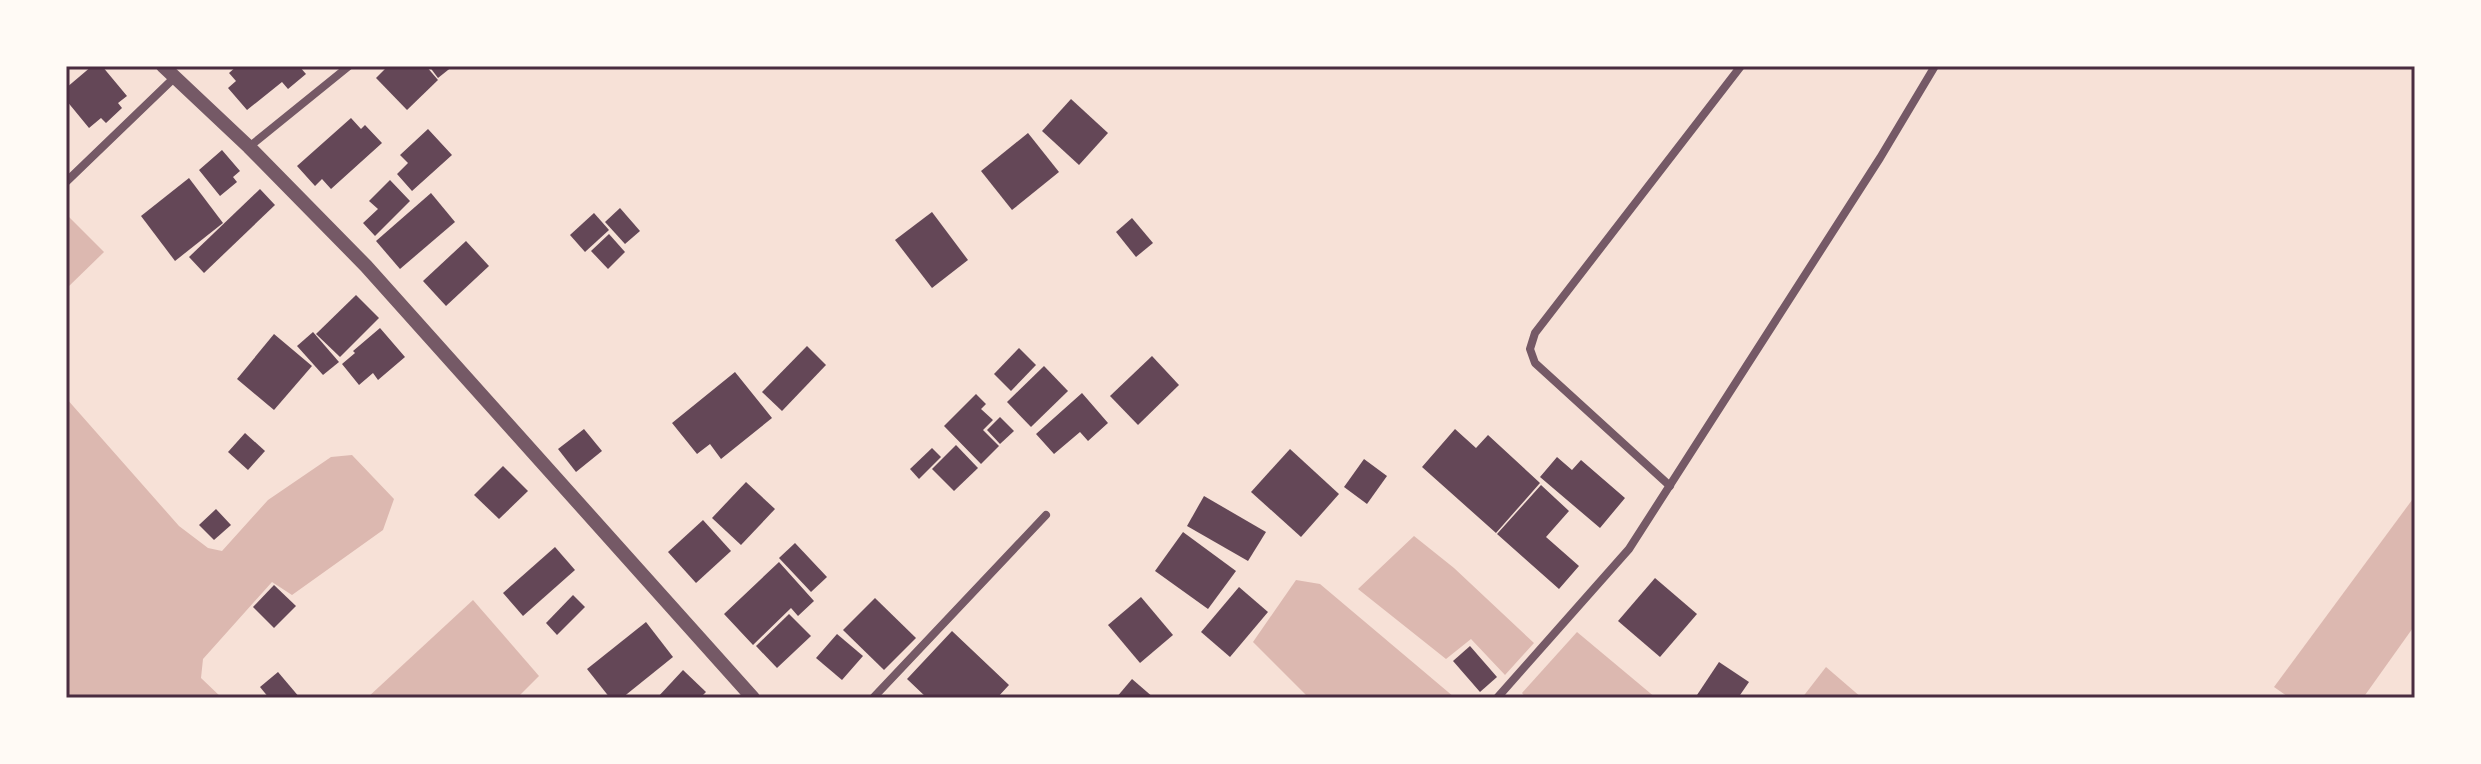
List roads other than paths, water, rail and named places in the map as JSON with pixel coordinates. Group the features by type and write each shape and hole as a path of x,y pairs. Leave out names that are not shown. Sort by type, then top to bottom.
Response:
{"street":[{"path":"163,66 249,147 366,266 753,698"},
{"path":"249,147 349,66"},
{"path":"1670,486 1535,363 1530,349 1535,333 1741,66"},
{"path":"1497,698 1629,549 1880,158 1935,66"},
{"path":"66,182 174,78"},
{"path":"873,698 1046,515"}]}
